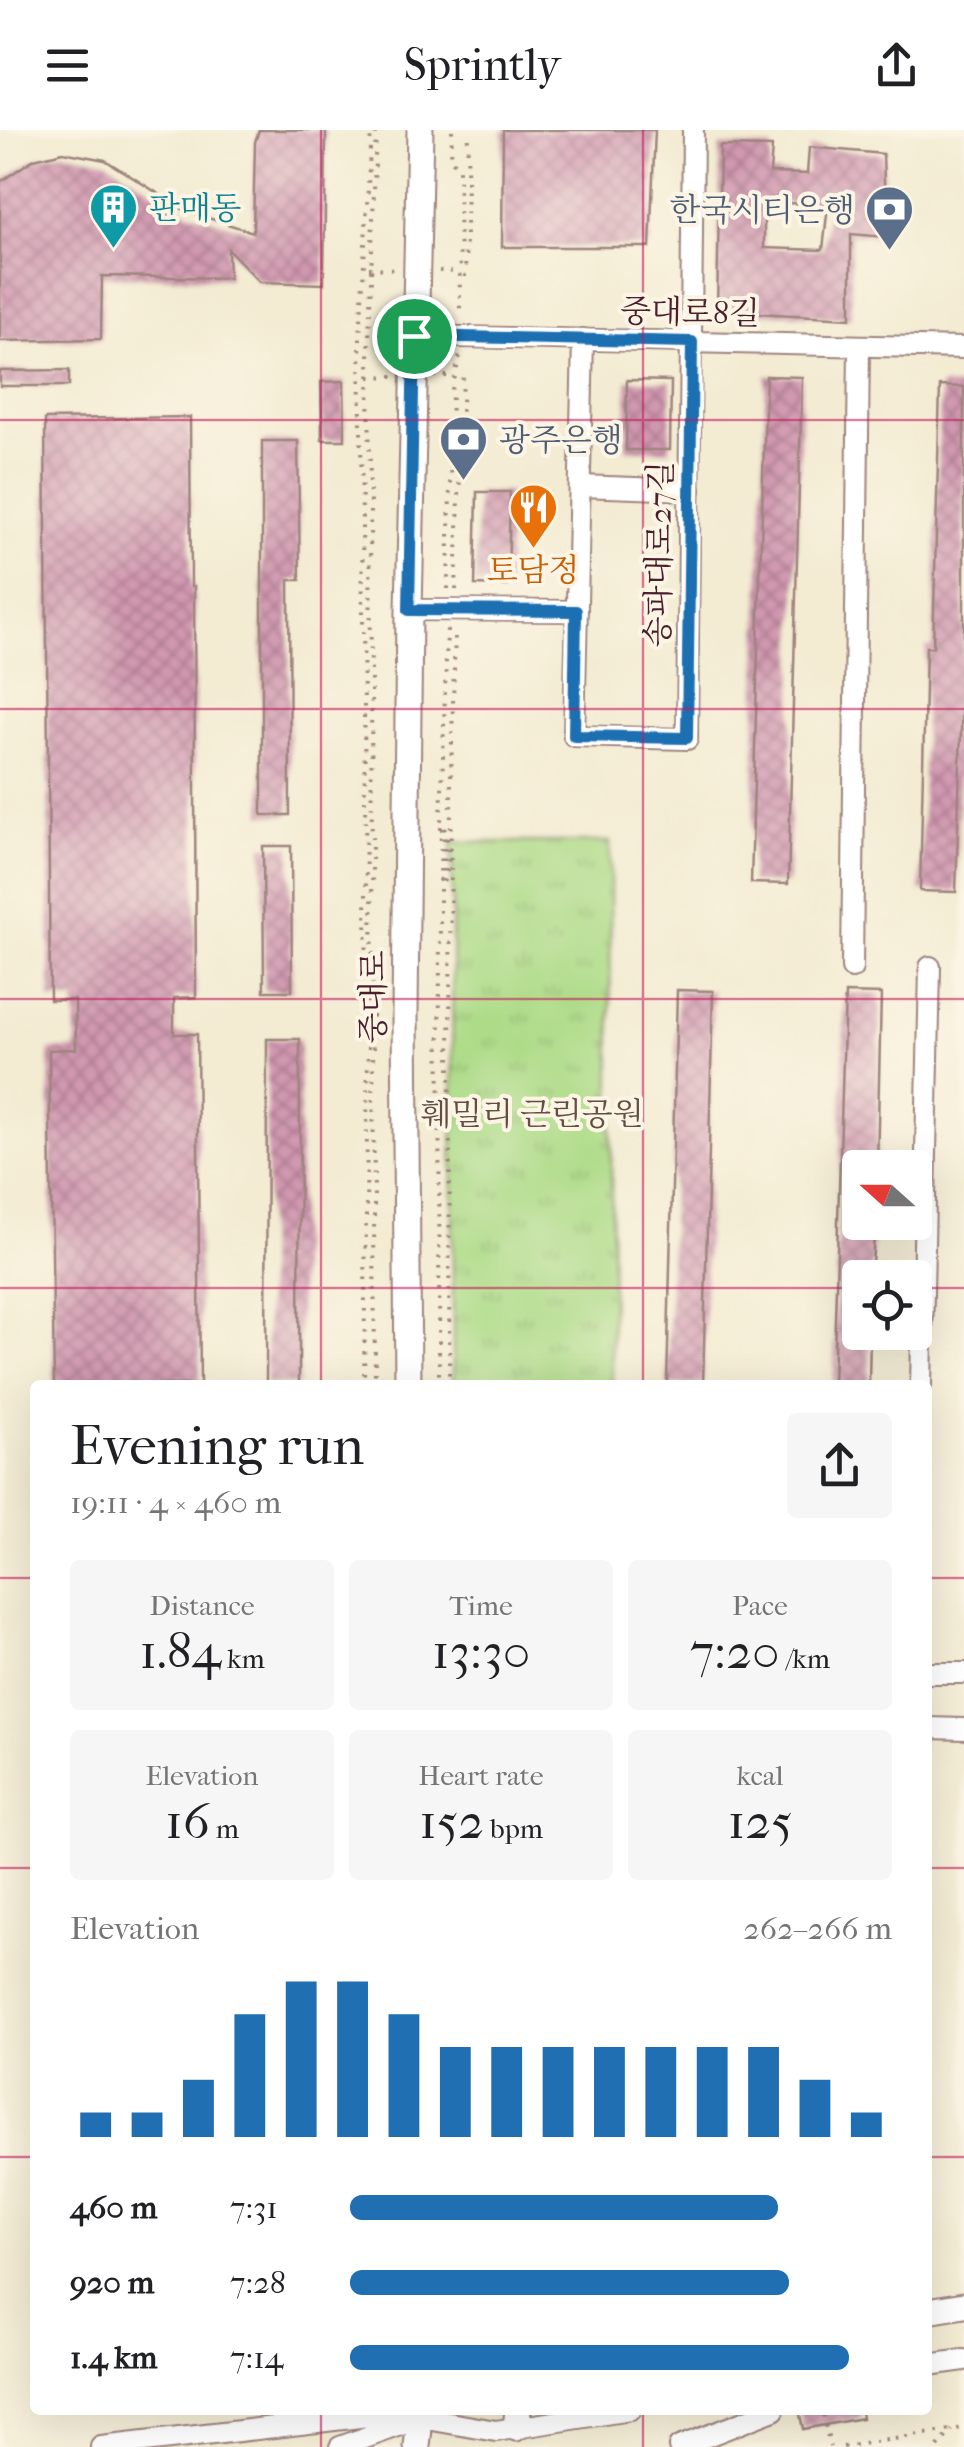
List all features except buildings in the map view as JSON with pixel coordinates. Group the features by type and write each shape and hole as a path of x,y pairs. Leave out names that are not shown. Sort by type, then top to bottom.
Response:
{"main road":[{"name":"중대로","path":"408,1380 405,996 420,130"},
{"path":"932,2310 964,2305"},
{"path":"417,2447 426,2415"}],"street":[{"name":"송파대로27길","path":"576,611 574,736 687,738 693,130"},
{"name":"중대로8길","path":"414,336 964,348"},
{"path":"409,610 576,611 583,339"},
{"path":"852,968 859,346"},
{"path":"580,486 690,490"},
{"path":"922,1380 930,967"},
{"path":"932,1673 964,1674"},
{"path":"932,1728 964,1729"},
{"path":"932,2364 964,2360"},
{"path":"102,2447 388,2415"},
{"path":"340,2447 422,2415"},
{"path":"435,2415 496,2431 517,2419 567,2415"},
{"path":"679,2447 761,2415"}],"path":[{"path":"374,130 369,268 375,1380"},
{"path":"367,991 360,338 374,130"},
{"path":"452,130 452,159 459,169 459,272"},
{"path":"465,277 468,130"},
{"path":"439,1380 440,888 448,864 441,790 462,374"},
{"path":"449,1380 454,376"},
{"path":"364,1380 368,1040"},
{"path":"823,2415 830,2447"},
{"path":"843,2447 964,2428"},
{"path":"938,2447 952,2430"}],"green space":[{"name":"훼밀리 근린공원","path":"452,842 610,842 612,1380 453,1380"}],"place":[{"name":"판매동","path":"114,250"},
{"name":"한국시티은행","path":"890,252"},
{"name":"광주은행","path":"464,482"},
{"name":"토담정","path":"533,550"}],"route":[{"path":"414,336 692,342 687,738 574,736 576,611 409,610 414,336"}]}
